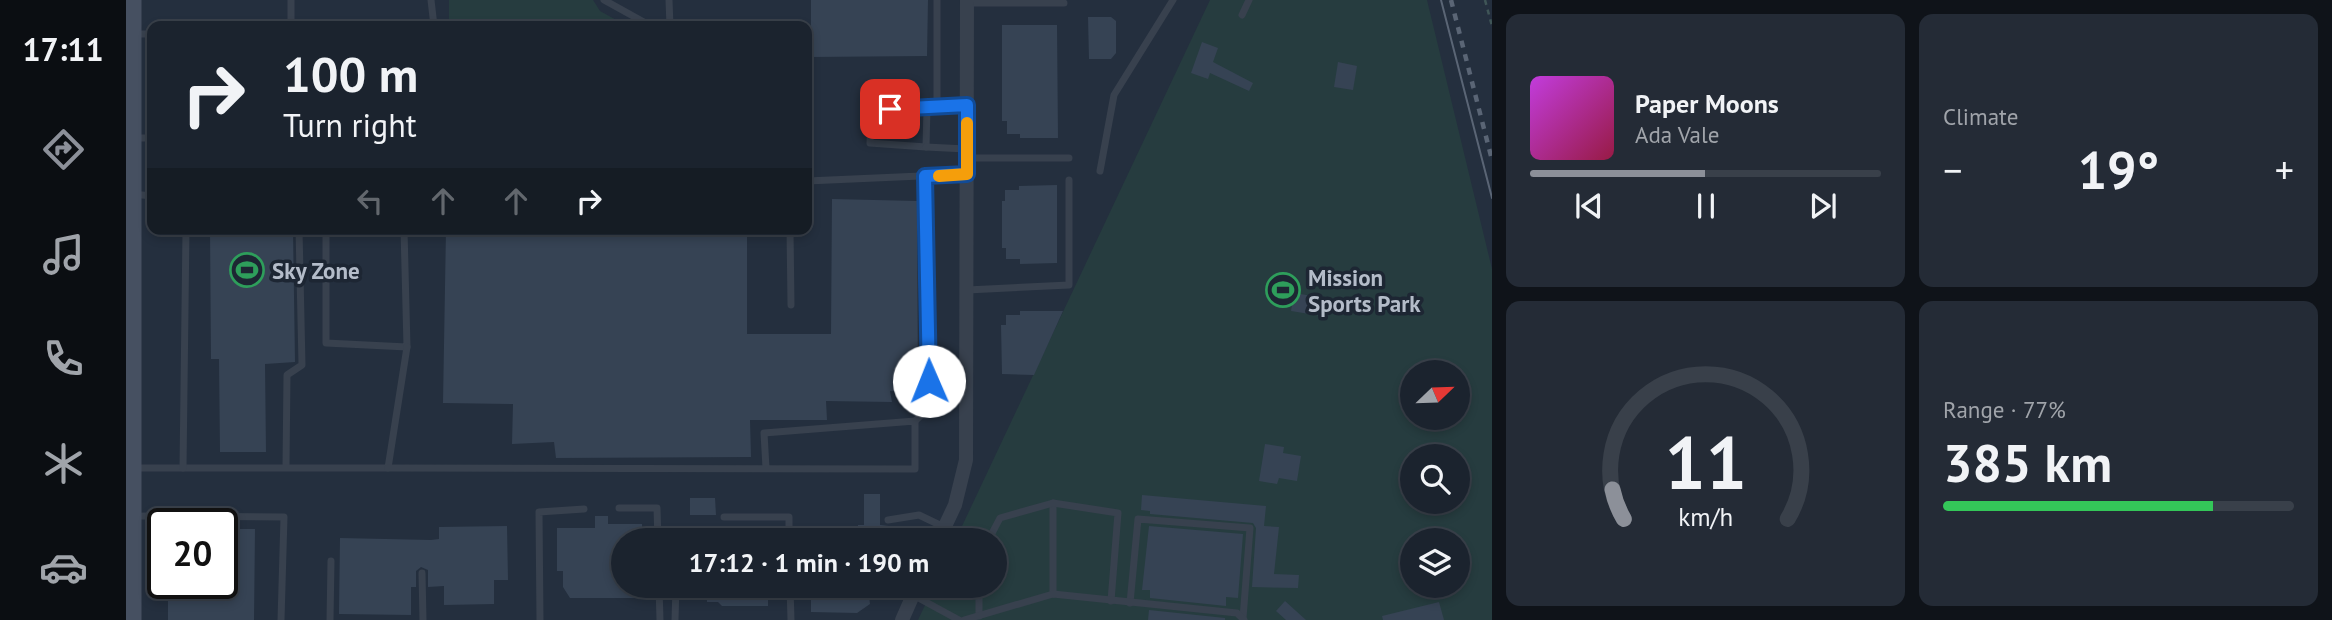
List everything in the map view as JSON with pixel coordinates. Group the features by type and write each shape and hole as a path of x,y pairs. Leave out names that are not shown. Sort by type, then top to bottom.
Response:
{"street":[{"path":"132,0 132,620"},
{"path":"945,527 955,505 966,460 967,2"},
{"path":"902,620 912,598"}],"lane":[{"path":"291,0 291,21"},
{"path":"431,0 433,21"},
{"path":"604,0 642,21"},
{"path":"669,0 670,21"},
{"path":"937,0 937,106"},
{"path":"1100,171 1114,95 1173,0"},
{"path":"1242,15 1249,0"},
{"path":"967,2 1064,3"},
{"path":"132,34 147,34"},
{"path":"967,105 871,110 870,143 967,153 1069,158"},
{"path":"926,147 927,107"},
{"path":"132,138 147,138"},
{"path":"812,181 967,174"},
{"path":"766,468 764,433 915,421 930,407 925,176"},
{"path":"966,290 1069,285 1069,180"},
{"path":"132,194 147,196"},
{"path":"183,468 186,235"},
{"path":"286,466 287,375 302,365 299,235"},
{"path":"327,235 326,343 407,347"},
{"path":"388,468 407,347 404,235"},
{"path":"790,235 791,305"},
{"path":"132,468 915,468 915,421"},
{"path":"1053,503 1053,594"},
{"path":"994,528 1000,517 1053,503 1118,513 1111,601"},
{"path":"619,508 657,508 658,528"},
{"path":"540,620 539,512 584,509"},
{"path":"888,520 919,515 945,527"},
{"path":"132,516 284,517 281,620"},
{"path":"724,517 789,517 789,528"},
{"path":"1130,603 1138,519 1250,528 1244,619"},
{"path":"330,620 331,561"},
{"path":"422,573 423,620"},
{"path":"964,620 1053,594 1237,613 1244,619"},
{"path":"659,598 660,620"},
{"path":"675,620 676,598"},
{"path":"790,598 790,620"},
{"path":"919,598 959,620"},
{"path":"979,598 979,616"}],"path":[{"path":"1485,0 1492,26"}],"green space":[{"path":"449,0 593,0 600,11 618,21 449,21"},
{"name":"Mission Sports Park","path":"1210,0 1427,0 1492,269 1492,620 918,620 928,598 1007,598 1007,528 961,528"}],"building":[{"path":"811,0 928,0 927,56 812,57"},
{"path":"1088,17 1111,17 1116,21 1116,53 1111,59 1089,59"},
{"path":"1002,25 1057,25 1058,138 1020,138 1020,134 1007,134 1007,121 1002,121"},
{"path":"1202,42 1218,48 1213,62 1253,83 1249,91 1210,73 1208,79 1191,73"},
{"path":"1338,62 1357,66 1353,90 1334,87"},
{"path":"1057,185 1057,263 1020,264 1020,259 1006,259 1006,248 1002,248 1002,201 1005,201 1005,190 1019,190 1019,186"},
{"path":"832,199 917,201 918,393 890,391 892,402 826,401 827,420 750,420 751,457 556,458 554,442 512,444 513,404 443,403 446,235 747,235 747,334 831,334"},
{"path":"210,235 293,235 295,362 265,364 266,452 220,452 219,359 211,359"},
{"path":"1294,293 1331,299 1328,317 1291,311"},
{"path":"1020,311 1063,311 1034,375 1002,374 1001,325 1006,325 1006,315 1020,315"},
{"path":"1265,444 1284,447 1283,453 1301,456 1297,481 1279,478 1277,484 1259,481"},
{"path":"864,494 880,494 880,525 889,528 858,528 858,525 864,525"},
{"path":"1142,495 1266,506 1264,526 1279,527 1274,574 1299,575 1298,588 1252,587 1256,528 1253,523 1150,514 1150,511 1141,510"},
{"path":"690,498 715,498 716,515 690,515"},
{"path":"595,516 608,516 608,524 642,524 642,528 611,528 611,598 570,598 563,587 563,571 557,571 557,528 595,528"},
{"path":"507,526 508,580 494,580 494,604 444,605 444,586 428,587 428,570 421,567 416,571 416,587 411,587 411,615 339,614 340,538 431,540 439,539 439,527"},
{"path":"1149,526 1243,534 1238,598 1226,597 1226,606 1150,598 1150,590 1142,590"},
{"path":"238,529 255,529 254,620 168,620 168,599 238,599"},
{"path":"707,598 768,598 768,606 722,606 718,602 707,602"},
{"path":"811,598 869,598 870,604 857,613 811,612"},
{"path":"1285,601 1306,620 1286,620 1276,611"},
{"path":"1439,602 1444,620 1383,620 1382,616"},
{"path":"1149,610 1225,618 1225,620 1148,620"}],"tram line":[{"path":"1441,0 1492,198"}],"railway":[{"path":"1451,0 1492,160"}],"slow traffic":[{"path":"939,176 967,174 967,123"}],"place":[{"name":"Sky Zone","path":"247,270"},
{"name":"Mission Sports Park","path":"1283,290"}],"route":[{"path":"890,109 967,105 967,174 925,176 929,381"}]}
